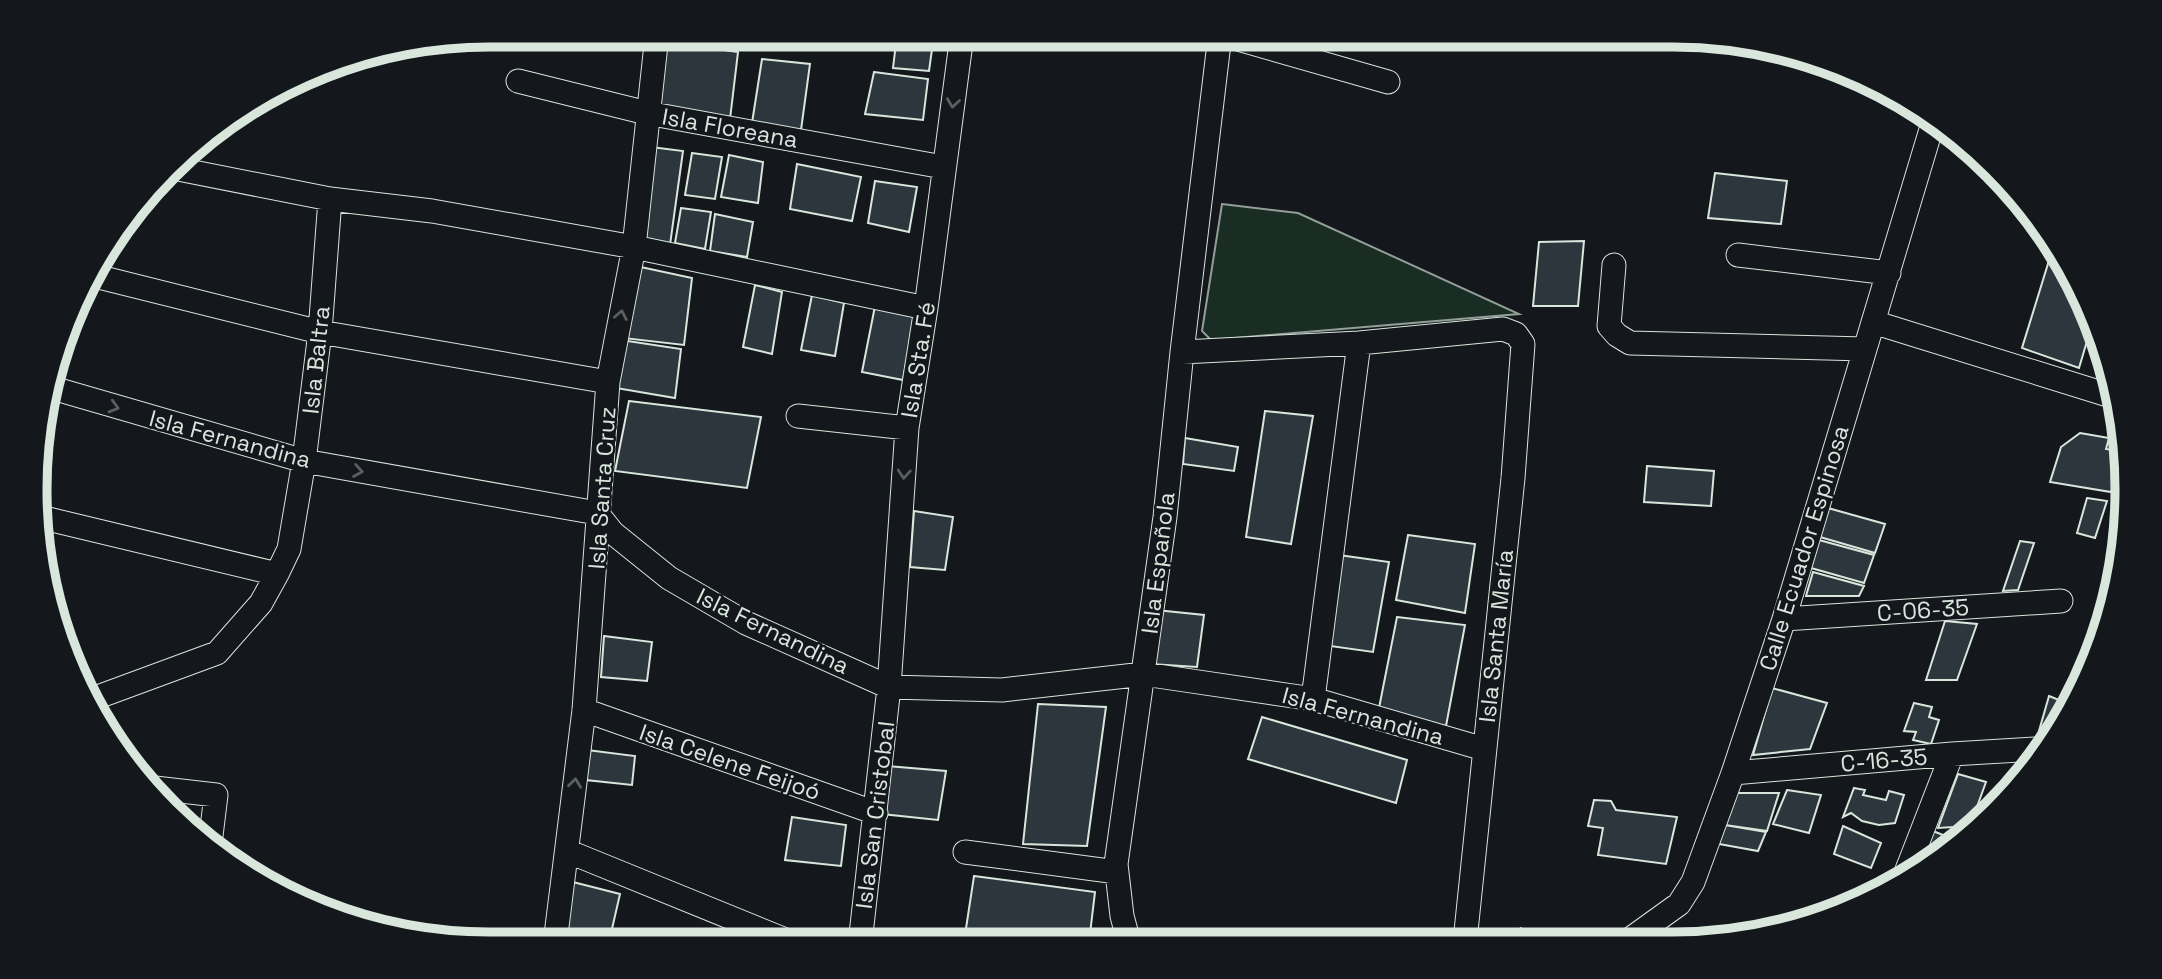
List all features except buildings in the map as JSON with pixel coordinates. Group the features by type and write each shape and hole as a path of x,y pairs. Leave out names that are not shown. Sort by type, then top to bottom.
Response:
{"street":[{"name":"Isla Santa Cruz","path":"556,932 584,710 608,382 634,247 655,47"},
{"name":"Isla Sta. Fé","path":"889,687 907,428 926,309 960,47"},
{"name":"Isla Española","path":"1126,932 1116,864 1165,517 1182,352 1220,47"},
{"path":"1264,47 1388,82"},
{"name":"Isla Floreana","path":"518,81 647,113 943,167"},
{"name":"Calle Ecuador Espinosa","path":"1640,932 1679,904 1693,882 1733,773 1784,619 1930,130"},
{"path":"184,170 330,200 432,211 634,247 926,309"},
{"name":"Isla Baltra","path":"99,696 217,653 261,603 289,549 304,461 320,332 330,200"},
{"path":"1738,255 1889,273"},
{"path":"1614,265 1609,326 1630,343 1865,349"},
{"path":"102,278 320,332 608,382"},
{"path":"1873,322 2104,394"},
{"name":"Isla Santa María","path":"1359,343 1503,329 1516,334 1523,344 1514,464 1466,932"},
{"path":"1182,352 1359,343 1313,699"},
{"name":"Isla Fernandina","path":"59,390 304,461 597,513 613,533 669,578 746,623 889,687 1002,690 1144,674 1313,699 1484,749"},
{"path":"797,416 907,428"},
{"path":"48,519 277,574"},
{"name":"C-06-35","path":"1784,619 2062,600"},
{"name":"Isla San Cristobal","path":"861,932 889,687"},
{"name":"Isla Celene Feijoó","path":"584,710 876,813"},
{"name":"C-16-35","path":"1733,773 1952,754 2028,751"},
{"path":"1910,862 1952,754"},
{"path":"165,789 216,795 211,833"},
{"path":"567,851 766,932"},
{"path":"965,852 1117,872"}],"green space":[{"path":"1222,204 1298,213 1519,314 1211,340 1202,331"}]}
